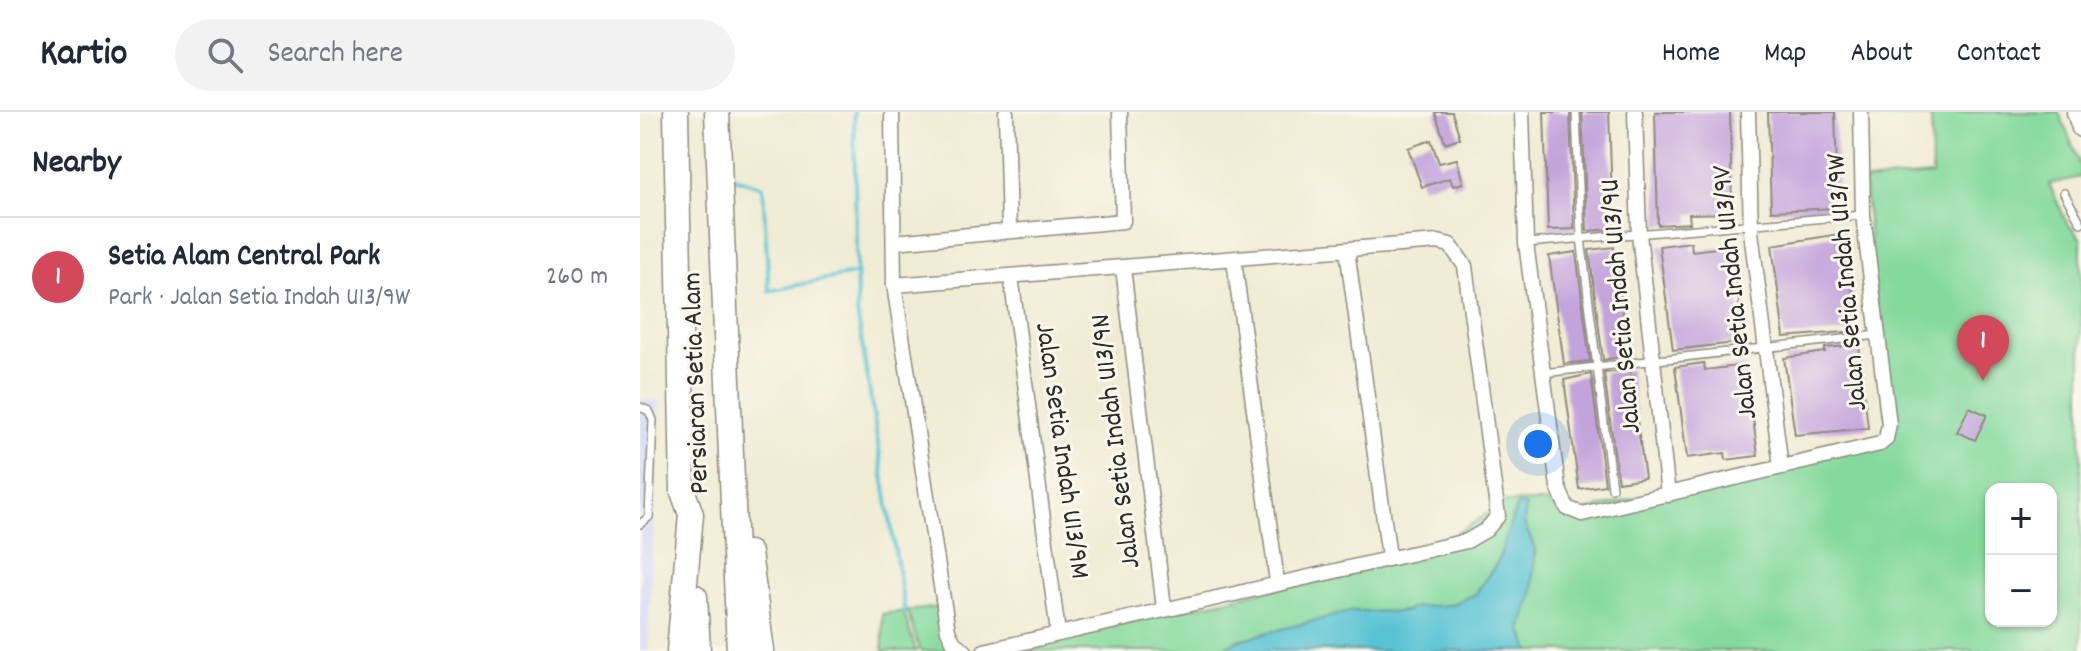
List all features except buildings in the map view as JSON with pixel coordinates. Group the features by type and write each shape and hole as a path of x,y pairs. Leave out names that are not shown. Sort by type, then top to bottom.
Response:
{"highway":[{"path":"676,112 683,492 691,514 679,651"},
{"name":"Persiaran Setia Alam","path":"685,112 691,514 698,651"},
{"name":"Persiaran Setia Alam","path":"717,112 739,651"},
{"path":"730,404 762,651"}],"street":[{"path":"892,112 894,285 948,631 954,643 965,651"},
{"path":"1006,112 1009,231"},
{"path":"894,242 1123,221 1120,112"},
{"path":"1522,112 1526,243 1558,487 1567,508 1582,514 1781,467"},
{"name":"Jalan Setia Indah U13/9U","path":"1635,112 1639,234 1668,495"},
{"name":"Jalan Setia Indah U13/9V","path":"1748,112 1751,225 1781,467"},
{"name":"Jalan Setia Indah U13/9W","path":"1781,467 1880,444 1888,433 1863,215 1861,112"},
{"path":"2076,112 2081,128"},
{"path":"894,285 1438,242 1450,245 1465,266 1498,516 1486,530 1467,541 984,651"},
{"path":"1347,250 1389,557"},
{"path":"1234,260 1277,582"},
{"name":"Jalan Setia Indah U13/9N","path":"1123,268 1164,608"},
{"name":"Jalan Setia Indah U13/9M","path":"1011,276 1058,633"}],"lane":[{"path":"1576,112 1581,238 1612,488"},
{"path":"2064,193 2081,223"},
{"path":"1526,243 1863,215"},
{"path":"1543,373 1878,335"},
{"path":"640,407 649,411 653,420 649,517 640,524"}],"shaded area":[{"path":"640,400 659,401 648,651 640,651"}],"green space":[{"path":"1868,112 2059,112 2081,167 2081,177 2049,184 2067,223 2081,239 2081,651 1530,651 1521,628 1532,596 1535,549 1524,523 1526,507 1517,506 1498,561 1475,594 1450,605 1390,613 1352,611 1216,651 1008,651 1425,553 1506,502 1545,502 1572,514 1889,437 1864,181 1932,175 1931,117 1868,117"},
{"path":"938,607 944,639 953,651 920,651 908,613 904,613 916,651 883,651 882,614"}],"water":[{"path":"1517,505 1526,506 1524,523 1535,549 1532,596 1521,628 1530,651 1216,651 1239,640 1352,611 1403,612 1415,607 1450,605 1475,594 1498,561"}],"waterway":[{"path":"854,112 857,312 905,613"},
{"path":"729,176 763,187 769,291 857,273"}],"place":[{"name":"Setia Alam Central Park","path":"1983,381"}]}
